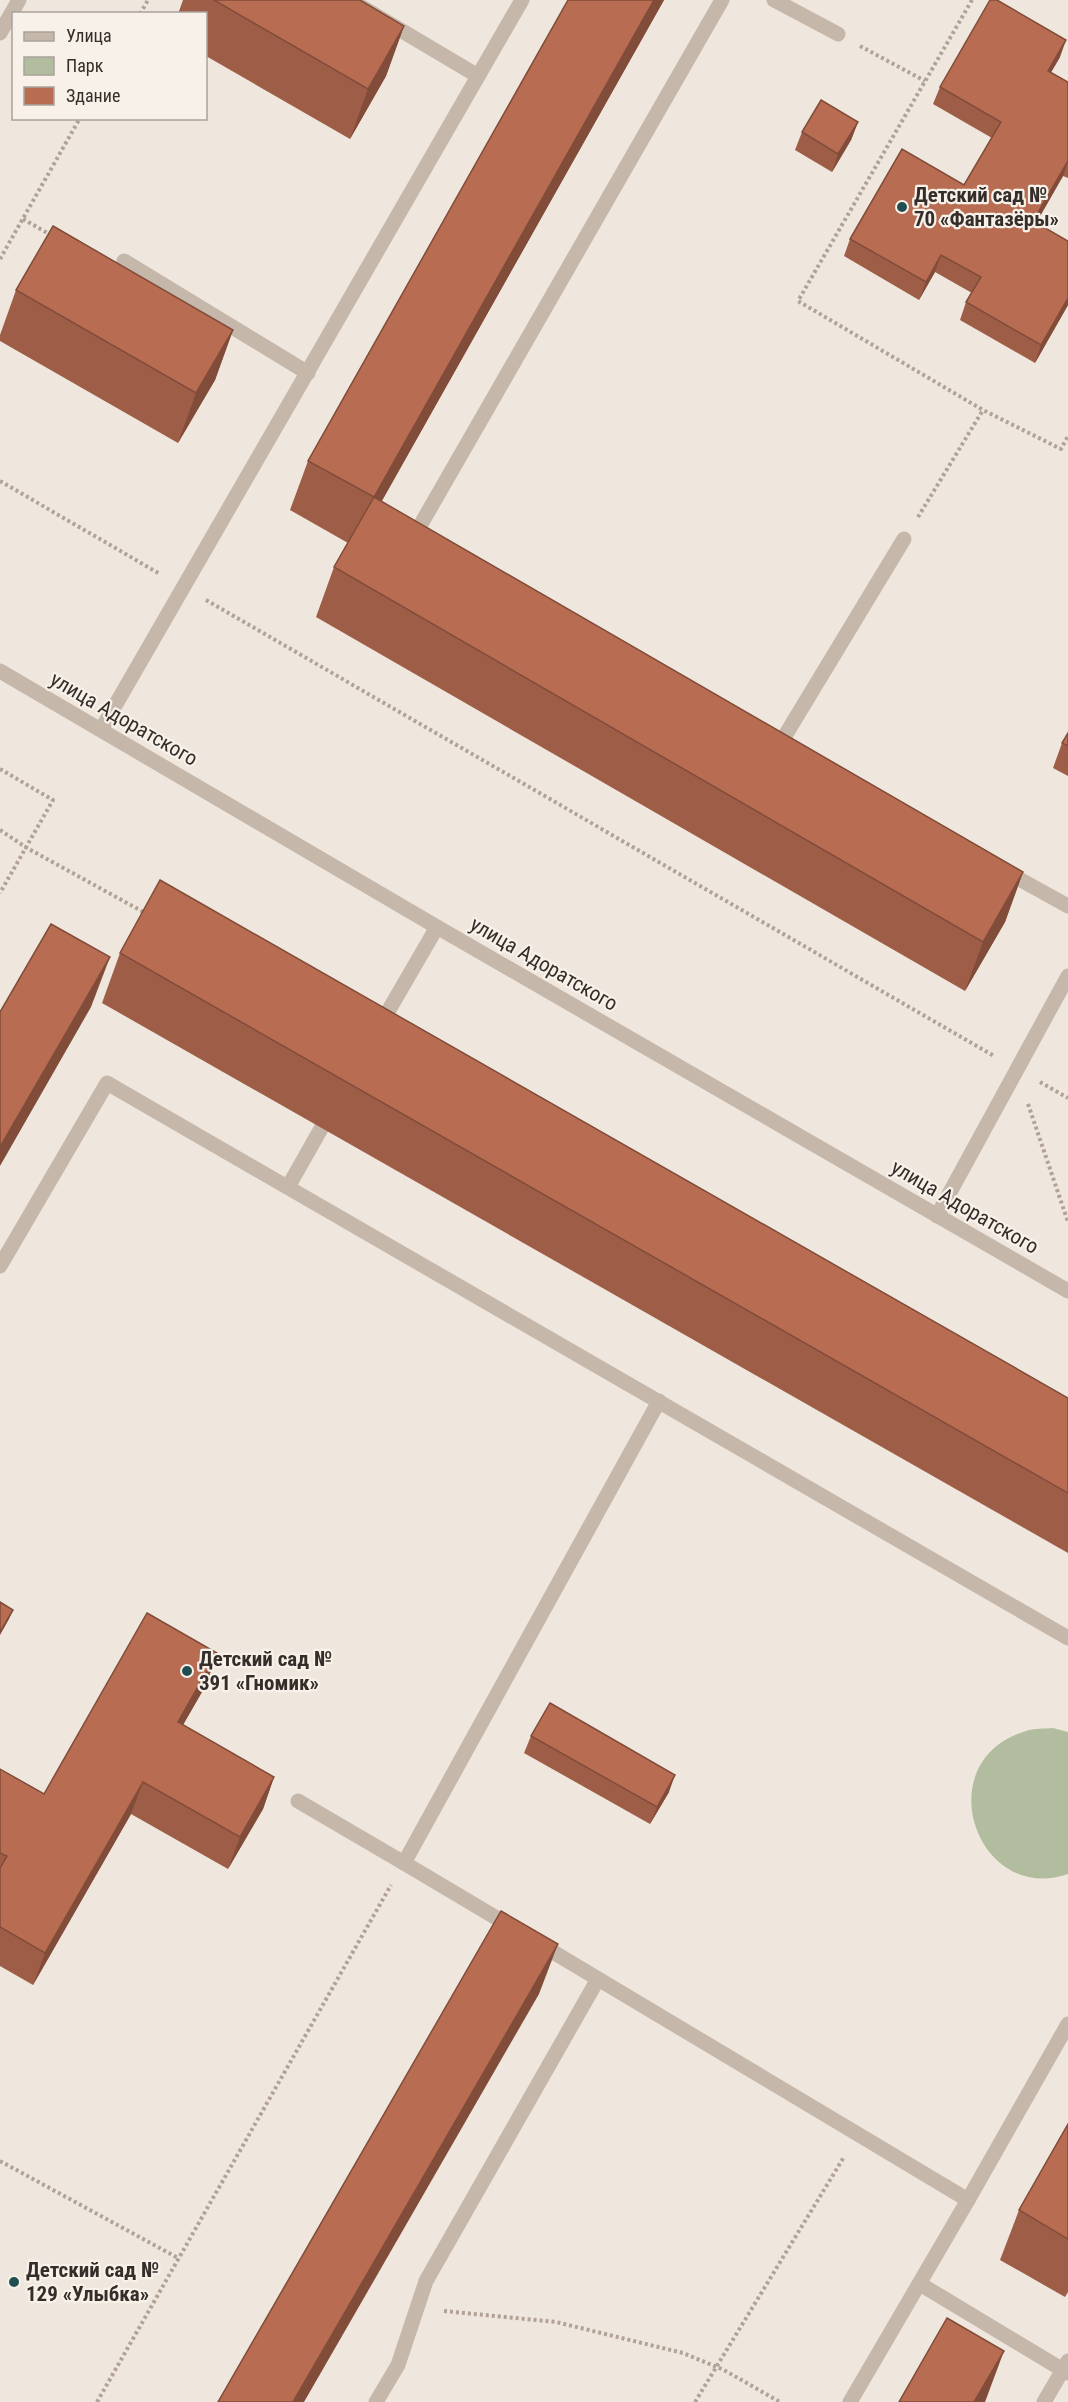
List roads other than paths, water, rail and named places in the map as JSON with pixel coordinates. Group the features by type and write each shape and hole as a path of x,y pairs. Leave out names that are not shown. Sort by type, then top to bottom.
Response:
{"street":[{"path":"350,0 478,76"},
{"path":"101,730 522,0"},
{"path":"434,549 413,538 722,0"},
{"path":"774,0 838,34"},
{"path":"0,33 12,12"},
{"path":"124,261 308,373"},
{"path":"780,744 904,539"},
{"name":"улица Адоратского","path":"0,671 437,927 1068,1291"},
{"path":"986,860 1068,906"},
{"path":"372,1039 437,927"},
{"path":"937,1216 1068,976"},
{"path":"0,1266 107,1083 1066,1634"},
{"path":"288,1187 322,1127"},
{"path":"404,1863 659,1401"},
{"path":"298,1801 968,2199"},
{"path":"376,2402 398,2365 426,2281 598,1979"},
{"path":"850,2402 1068,2024"},
{"path":"920,2284 1066,2368 1044,2402"}],"place":[{"name":"Детский сад № 70 «Фантазёры»","path":"902,207"},
{"name":"Детский сад № 391 «Гномик»","path":"187,1671"},
{"name":"Детский сад № 129 «Улыбка»","path":"14,2282"}]}
